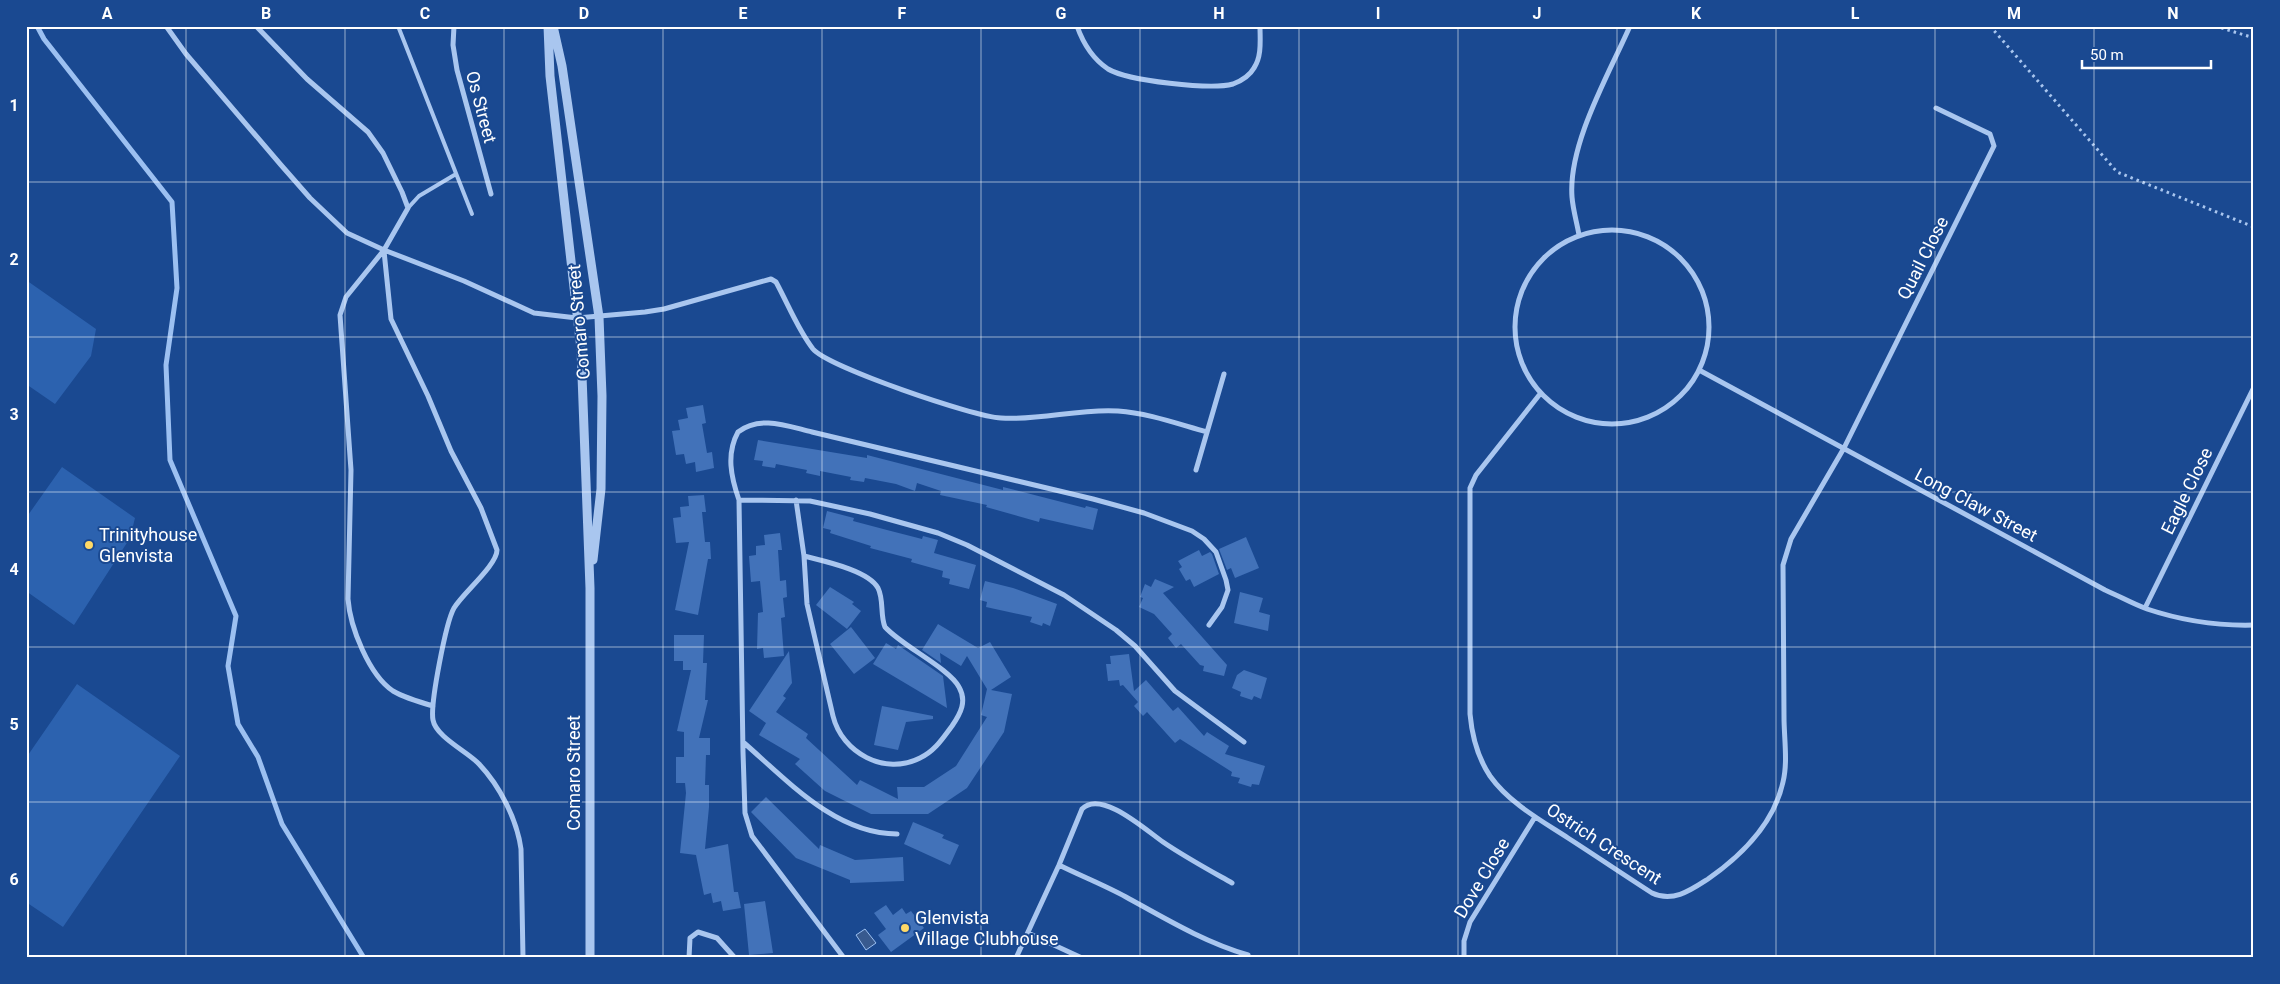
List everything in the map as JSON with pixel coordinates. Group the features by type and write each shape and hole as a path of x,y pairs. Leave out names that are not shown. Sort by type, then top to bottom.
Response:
{"street":[{"path":"166,26 192,61 310,198 347,233 384,250 464,281 534,313 577,318 664,309 771,279 776,282 817,352 850,370 928,398 966,411 998,418 1118,411 1143,415 1207,432"},
{"path":"256,26 308,79 368,132 383,153 408,208 384,250 350,292 340,314 351,470 348,608 366,656 380,679 391,690 433,706"},
{"name":"Os Street","path":"454,26 453,45 457,70 491,194"},
{"name":"Comaro Street","path":"548,26 550,76 584,392 590,588 590,958"},
{"name":"Comaro Street","path":"553,26 562,66 599,317 602,396 601,489 590,588"},
{"path":"1077,26 1082,40 1092,53 1102,64 1117,73 1128,77 1160,82 1226,85 1238,82 1254,67 1260,51 1260,26"},
{"path":"1579,235 1572,197 1573,176 1578,149 1586,126 1630,26"},
{"name":"Quail Close","path":"1844,448 1994,146 1990,134 1936,108"},
{"path":"1604,230 1630,232 1654,240 1676,254 1692,273 1704,296 1709,320 1708,346 1699,370 1681,396 1656,414 1626,424 1595,423 1565,413 1540,394 1522,367 1514,336 1516,304 1529,274 1551,250 1579,235 1604,230"},
{"path":"384,250 391,320 428,396 451,450 481,508 497,552 493,561 460,598 453,610 433,706 433,721 436,728 483,769 506,804 518,832 521,849 523,958"},
{"name":"Long Claw Street","path":"1699,370 2105,590 2145,608 2187,618 2254,625"},
{"path":"1196,470 1224,374"},
{"name":"Eagle Close","path":"2145,608 2254,387"},
{"name":"Ostrich Crescent","path":"1540,394 1476,474 1470,496 1470,706 1472,733 1481,761 1491,777 1512,798 1536,817 1652,893 1664,897 1682,894 1696,887 1732,862 1747,847 1771,811 1778,796 1784,776 1783,565 1785,554 1791,539 1844,448"},
{"path":"844,958 752,836 745,813 742,742 739,500 733,483 730,451 738,432 755,423 770,422 1093,499 1144,513 1192,531 1210,546 1220,560 1228,590 1222,607 1209,626"},
{"path":"739,500 796,500 870,514 938,533 967,545 1064,595 1124,636 1175,691 1244,742"},
{"path":"796,500 804,556 807,604 833,716 839,733 853,749 875,762 898,764 920,759 940,743 962,709 964,699 958,684 885,626 880,593 871,582 837,565 804,556"},
{"path":"742,742 811,800 837,817 872,832 898,834"},
{"path":"1016,958 1059,865 1082,809 1087,805 1095,804 1128,816 1164,842 1232,883"},
{"name":"Dove Close","path":"1464,958 1464,941 1470,922 1536,817"},
{"path":"1059,865 1125,896 1146,910 1220,946 1248,955"},
{"path":"689,958 690,938 698,932 717,938 735,958"},
{"path":"1028,933 1082,958"}],"lane":[{"path":"398,26 472,214"},
{"path":"408,208 419,196 456,174"}],"path":[{"path":"1990,26 2117,172 2254,227"},
{"path":"2215,26 2254,38"}],"shaded area":[{"path":"26,280 96,329 91,356 55,404 26,384"},
{"path":"62,467 135,518 130,538 74,625 26,591 26,518"},
{"path":"77,684 180,756 63,927 26,902 26,758"},
{"path":"865,929 876,943 866,950 856,935"}],"building":[{"path":"703,405 706,423 702,424 707,453 712,452 714,468 696,472 695,462 686,464 684,454 676,455 672,431 680,430 678,420 688,418 686,408"},
{"path":"758,440 867,458 867,455 1003,490 1003,487 1085,508 1086,506 1098,509 1093,530 1040,518 1039,522 986,507 987,505 940,495 941,491 917,483 915,491 896,484 865,478 864,482 850,480 851,477 820,471 820,476 806,473 807,470 776,464 775,468 762,466 763,461 754,460"},
{"path":"704,495 706,512 702,512 705,542 710,542 711,559 708,559 698,615 675,610 689,542 676,543 673,518 681,517 680,507 689,506 688,496"},
{"path":"827,511 854,518 853,521 887,530 922,539 923,536 938,540 934,553 976,565 969,589 949,584 950,579 942,577 943,571 911,562 912,559 870,548 871,546 830,533 831,530 823,528"},
{"path":"780,533 782,550 778,550 780,581 786,580 787,597 783,598 785,617 781,618 784,656 764,658 763,648 757,649 758,613 763,612 760,581 751,582 749,556 756,555 756,546 765,545 764,535"},
{"path":"1246,537 1259,568 1235,578 1231,568 1227,570 1219,549"},
{"path":"1199,550 1202,556 1210,552 1212,554 1219,574 1194,587 1190,579 1186,581 1179,569 1182,567 1178,561"},
{"path":"1155,579 1174,587 1163,593 1227,665 1224,676 1203,671 1204,666 1200,665 1181,644 1176,648 1168,638 1172,634 1154,614 1139,607 1143,598 1140,597 1145,584 1151,587"},
{"path":"985,581 1013,588 1057,604 1050,626 1043,623 1042,626 1030,622 1032,617 986,607 987,602 980,600"},
{"path":"830,587 854,602 852,604 861,611 847,629 816,605"},
{"path":"1240,592 1263,598 1259,612 1270,615 1268,631 1234,623"},
{"path":"938,624 978,648 990,642 1011,677 991,690 1012,694 1004,732 967,788 928,814 871,814 825,791 795,764 800,759 759,735 766,723 749,711 789,651 792,683 783,696 786,698 776,712 808,734 806,738 857,785 860,780 898,799 897,787 924,787 956,766 987,717 981,715 987,689 967,656 961,666 940,653 941,663 922,650"},
{"path":"851,627 875,658 854,674 830,644"},
{"path":"674,635 704,635 703,663 707,663 705,700 708,700 699,738 710,738 710,755 706,755 705,785 709,785 709,807 705,849 728,844 734,892 738,892 741,908 723,911 721,901 713,903 711,893 704,895 696,855 680,853 686,793 685,783 676,783 676,757 684,757 684,732 677,731 691,670 683,670 683,661 674,661"},
{"path":"886,643 896,649 898,645 943,676 947,708 873,664"},
{"path":"1129,654 1134,691 1146,680 1173,711 1178,707 1204,736 1207,732 1229,746 1225,754 1265,766 1259,785 1252,784 1251,787 1238,783 1240,778 1231,776 1232,772 1180,739 1175,743 1147,712 1143,716 1134,706 1138,702 1123,685 1120,686 1119,680 1108,681 1106,664 1111,664 1110,656"},
{"path":"1244,670 1267,678 1261,699 1254,696 1252,700 1240,696 1241,692 1232,688 1237,675"},
{"path":"882,706 933,716 933,719 906,722 898,750 874,745"},
{"path":"766,797 819,849 820,845 855,860 903,857 904,881 850,883 850,880 796,858 751,812"},
{"path":"913,822 944,835 942,838 959,845 950,865 904,844"},
{"path":"765,901 773,953 749,955 744,904"},
{"name":"Glenvista Village Clubhouse","path":"886,905 893,915 902,908 906,914 911,911 924,928 891,952 878,935 886,929 874,913"}],"waterway":[{"path":"37,26 44,39 172,202 177,288 166,365 170,460 236,616 228,666 238,724 258,757 282,824 364,958"}],"place":[{"name":"Trinityhouse Glenvista","path":"89,545"},
{"name":"Glenvista Village Clubhouse","path":"905,928"}]}
